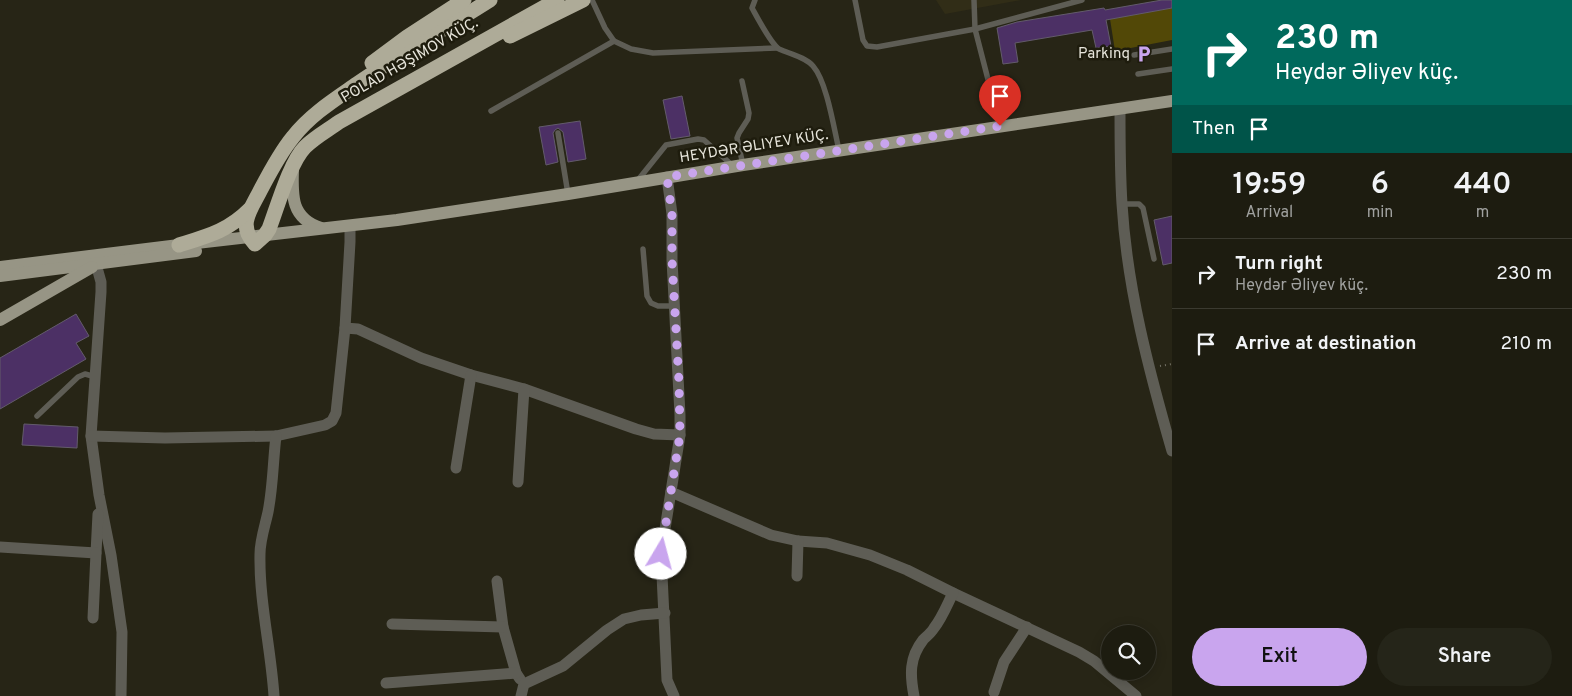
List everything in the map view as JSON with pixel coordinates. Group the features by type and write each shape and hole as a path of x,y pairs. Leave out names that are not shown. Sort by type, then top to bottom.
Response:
{"highway":[{"path":"323,107 374,61 464,0"},
{"name":"POLAD HƏŞIMOV KÜÇ.","path":"251,208 287,145 323,107 490,0"},
{"name":"POLAD HƏŞIMOV KÜÇ.","path":"255,244 269,229 300,152 314,138 391,92 557,0"},
{"path":"391,92 583,0"},
{"path":"251,208 246,222 246,230 248,237 255,244"},
{"path":"179,244 224,230 235,223 251,208"}],"main road":[{"name":"HEYDƏR ƏLIYEV KÜÇ.","path":"345,227 568,194 738,165 1172,101"},
{"path":"293,166 292,186 295,205 301,216 308,222 324,228"},
{"path":"0,267 179,244 345,227"},
{"path":"0,276 255,244 345,227"},
{"path":"0,320 96,264"}],"street":[{"path":"1120,109 1122,204 1131,284 1158,404 1172,451"},
{"path":"667,177 672,214 672,260 680,435 661,554 667,680 674,696"},
{"path":"91,436 165,438 276,436 325,425 332,421 336,413 345,328 350,242 345,227"},
{"path":"96,264 101,282 101,292 91,436 122,632 121,696"},
{"path":"345,328 358,329 421,358 471,376 524,389 636,429 654,434 680,435"},
{"path":"456,468 471,376"},
{"path":"518,482 524,389"},
{"path":"274,696 273,668 264,605 260,554 268,512 276,436"},
{"path":"671,492 771,535 798,541 827,543 870,555 907,570 1079,652 1094,661 1136,696"},
{"path":"92,618 99,495"},
{"path":"797,576 798,541"},
{"path":"0,547 96,554"},
{"path":"497,582 503,627 516,673 524,684"},
{"path":"914,696 911,665 915,652 935,628 953,593"},
{"path":"524,684 563,666 607,630 624,619 665,613"},
{"path":"392,624 503,627"},
{"path":"994,692 1004,662 1027,628"},
{"path":"386,683 516,673"},
{"path":"521,696 524,684"}],"lane":[{"path":"592,0 614,41 631,48 653,53 778,48 794,54 813,66 823,85 839,150"},
{"path":"755,0 752,8 758,21 778,48"},
{"path":"856,0 864,40 867,46 877,47 975,29 1068,1 1082,0"},
{"path":"974,0 975,29 1000,126"},
{"path":"491,111 614,41"},
{"path":"1134,55 1172,49"},
{"path":"1138,74 1172,69"},
{"path":"738,165 737,138 748,120 749,113 742,81"},
{"path":"558,133 568,194"},
{"path":"636,182 666,145 698,139 704,140 738,165"},
{"path":"1122,204 1139,204 1142,208 1154,259"},
{"path":"643,249 647,296 651,303 658,306 674,306"},
{"path":"36,416 78,376 85,374 96,376"}],"shaded area":[{"path":"936,0 1021,0 945,14"},
{"path":"1172,8 1172,40 1115,51 1110,19"}],"building":[{"path":"1172,0 1172,8 1106,20 1111,46 1096,48 1092,30 1015,43 1018,62 1003,64 997,28 1017,22"},
{"path":"682,96 690,136 671,139 663,100"},
{"path":"580,121 586,159 568,162 563,132 558,128 553,133 558,162 546,165 539,127"},
{"path":"1172,216 1172,263 1163,265 1154,220"},
{"path":"76,314 89,336 76,343 86,359 0,409 0,358"},
{"path":"24,424 78,427 77,448 22,445"}],"place":[{"name":"Parkinq","path":"1144,54"}],"route":[{"path":"661,554 680,435 672,260 672,214 667,177 1000,126"}]}
